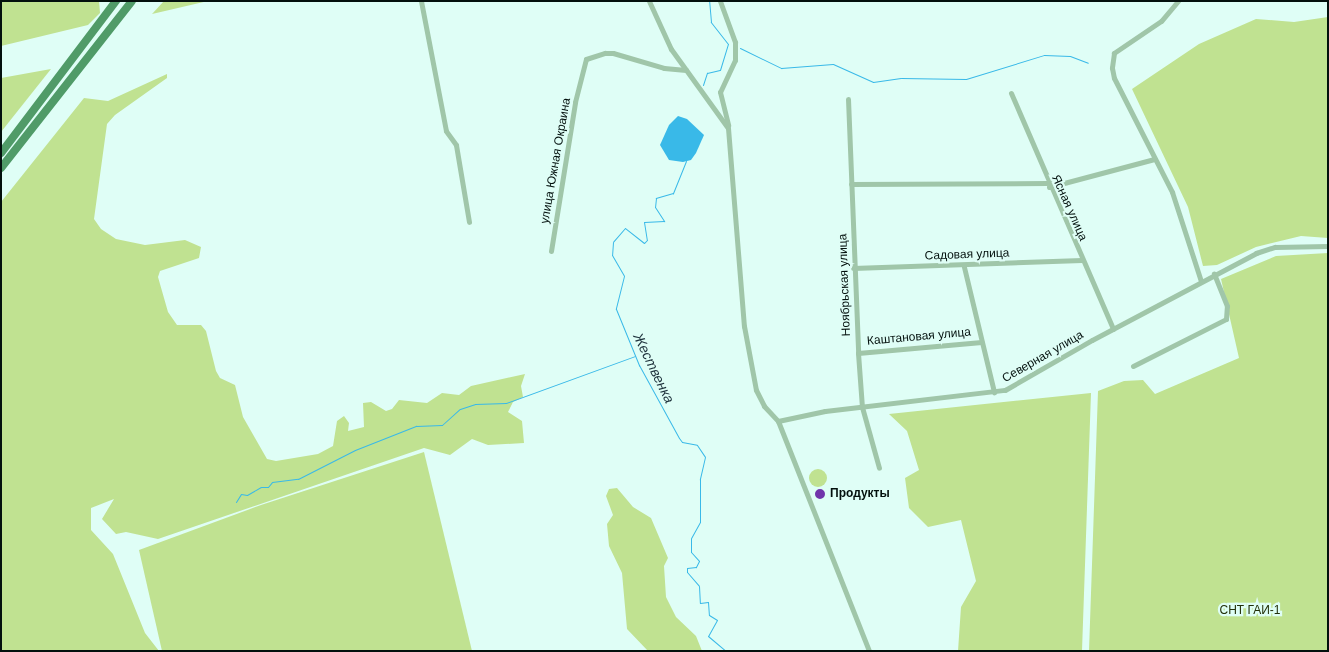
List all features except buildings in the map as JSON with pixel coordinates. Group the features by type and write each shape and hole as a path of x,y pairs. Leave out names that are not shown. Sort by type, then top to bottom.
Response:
{"main road":[{"path":"1,154 116,1"},
{"path":"1,168 132,1"}],"street":[{"path":"421,1 446,131 456,145 469,222"},
{"path":"649,1 672,49 728,128"},
{"path":"720,1 735,42 735,60 720,92 728,128 744,326 756,390 764,406 778,421 870,651"},
{"path":"1178,1 1160,21 1114,53 1114,78 1172,192 1201,281"},
{"name":"улица Южная Окраина","path":"551,251 575,102 586,59 599,54 613,53 664,68 686,70"},
{"name":"Ясная улица","path":"1011,93 1048,185 1113,329"},
{"name":"Ноябрьская улица","path":"848,99 853,268 862,407 879,468"},
{"path":"851,184 1048,185 1154,159"},
{"path":"1133,366 1226,319 1227,306 1214,274 1275,247 1328,246"},
{"name":"Садовая улица","path":"853,268 964,266 1082,260"},
{"path":"964,266 994,392"},
{"name":"Северная улица","path":"778,421 862,407 1005,390 1214,274"},
{"name":"Каштановая улица","path":"858,353 982,342"}],"green space":[{"path":"1,1 99,1 100,13 88,25 1,46"},
{"path":"164,1 208,1 152,14"},
{"path":"1328,17 1328,238 1301,236 1256,247 1217,265 1203,266 1188,207 1132,89 1199,44 1256,19 1294,22"},
{"path":"51,69 1,132 1,78"},
{"path":"167,74 167,78 115,115 107,124 94,219 101,229 116,239 145,245 185,240 201,247 199,258 160,271 158,277 168,312 177,325 201,325 206,331 216,371 220,378 235,385 243,417 267,459 276,461 318,454 333,446 337,421 344,416 349,423 348,431 364,427 363,403 371,402 386,411 392,409 399,400 427,403 442,393 459,395 471,386 525,374 521,386 523,397 513,402 508,412 522,421 524,443 488,445 472,439 450,455 424,448 158,539 126,532 116,534 102,519 114,499 91,508 91,530 113,554 145,633 159,651 1,651 1,202 84,98 108,101"},
{"name":"СНТ ГАИ-1","path":"1328,253 1328,651 1089,651 1098,391 1124,381 1143,380 1155,394 1239,358 1221,279 1276,256"},
{"path":"1091,393 1082,651 958,651 961,607 976,581 961,520 928,527 909,508 905,478 919,470 907,431 889,414"},
{"path":"424,452 472,651 162,651 139,550 261,505"},
{"path":"814,469 822,469 827,474 825,485 814,487 809,482 809,474"},
{"path":"617,488 633,507 651,518 668,558 664,566 666,597 676,617 696,636 702,651 648,651 627,629 622,573 609,546 607,524 613,515 606,496 609,489"}],"water":[{"path":"678,116 687,119 704,135 691,160 683,162 669,160 660,145 669,125"}],"waterway":[{"name":"Жественка","path":"703,85 707,73 720,70 728,44 711,22 709,1"},
{"path":"740,48 781,68 833,64 873,82 901,78 966,79 1044,55 1070,56 1088,63"},
{"name":"Жественка","path":"686,161 673,193 656,198 655,207 664,221 644,222 647,240 644,243 625,228 613,242 612,255 624,276 616,309 639,365 679,438 682,442 697,445 705,457 700,479 700,522 691,538 691,552 699,561 696,567 687,568 687,572 699,586 700,603 708,602 709,615 717,620 708,636 726,651"},
{"path":"236,502 241,494 247,495 261,487 268,487 272,482 298,479 355,450 416,426 442,425 460,409 475,404 506,403 635,356"}],"place":[{"name":"Продукты","path":"820,494"}]}
